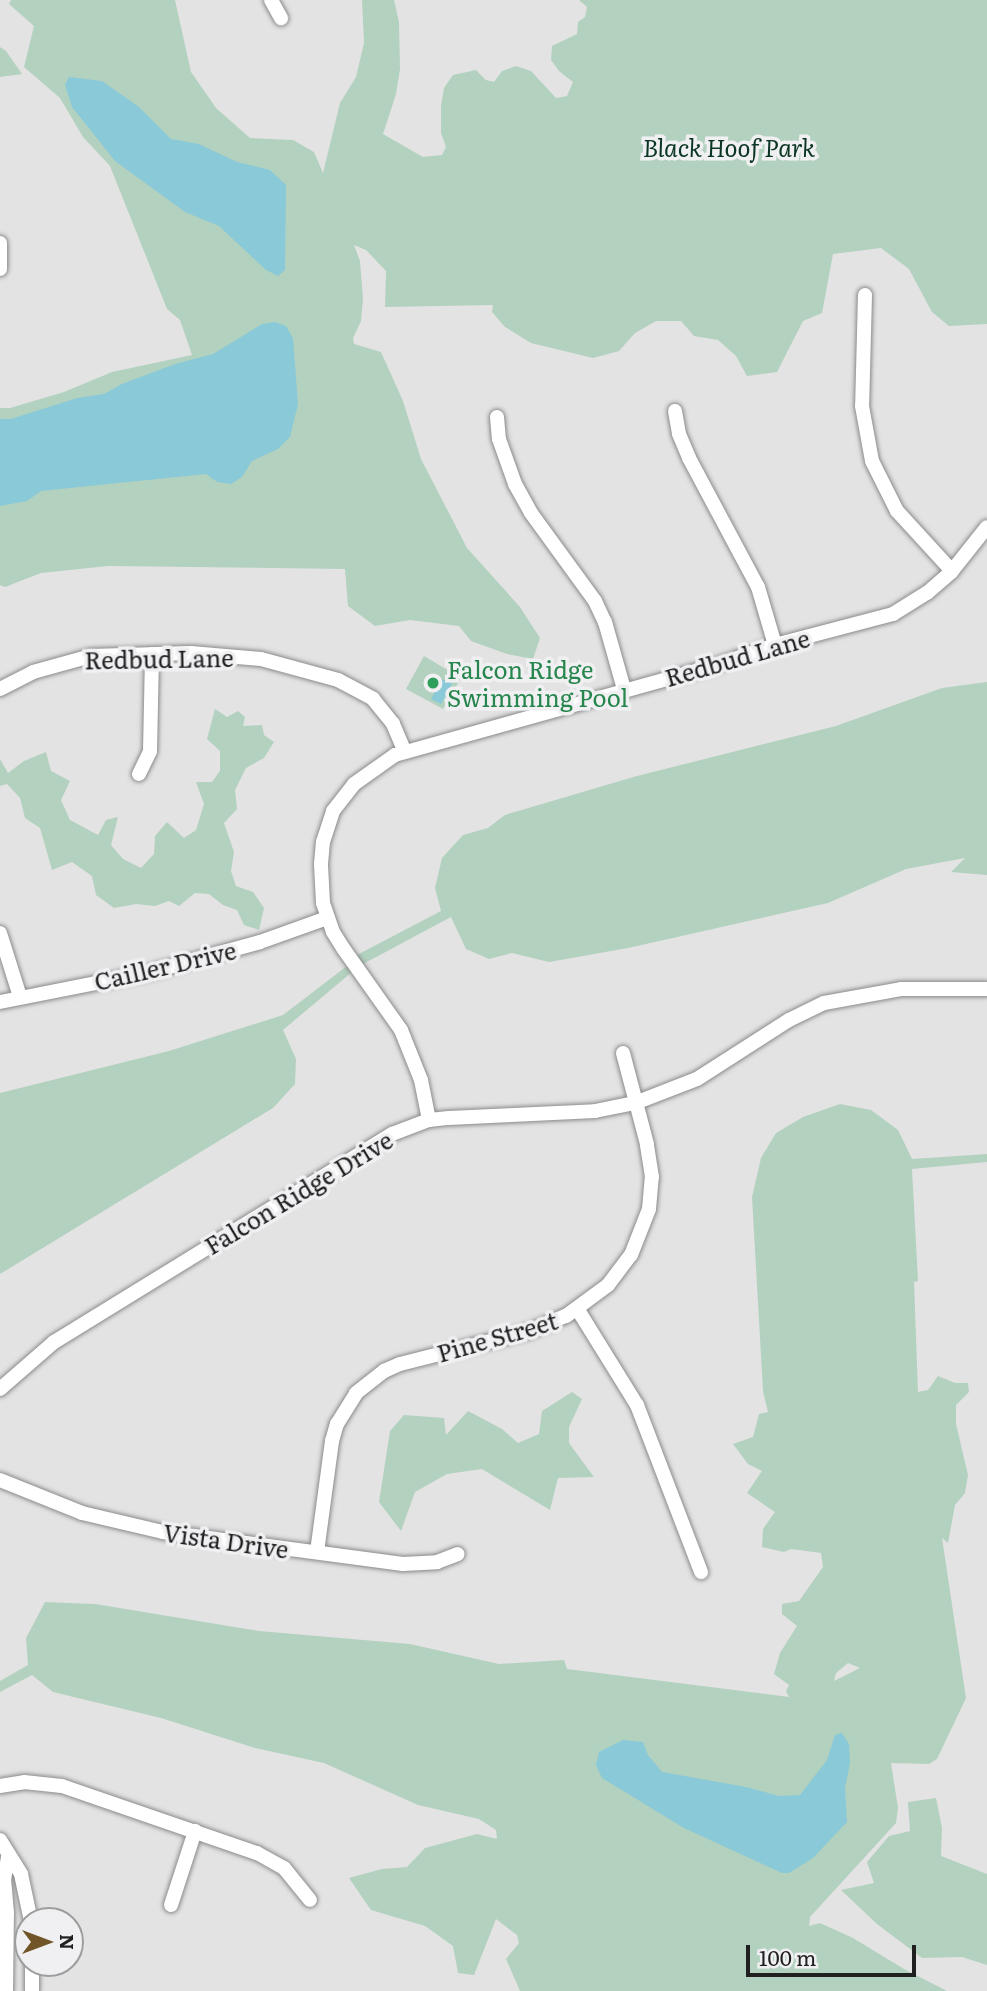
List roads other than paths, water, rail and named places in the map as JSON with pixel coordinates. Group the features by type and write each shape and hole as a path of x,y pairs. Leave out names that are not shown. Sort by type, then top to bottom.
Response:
{"street":[{"path":"271,0 281,18"},
{"path":"0,243 0,269"},
{"path":"865,295 862,406 872,461 897,511 952,571"},
{"path":"675,411 679,434 689,458 758,587 775,645"},
{"path":"497,417 499,439 515,484 531,513 595,601 605,622 624,690"},
{"name":"Redbud Lane","path":"0,689 33,672 77,658 152,654 239,656 291,666 338,680 373,699 393,724 405,752 714,666 775,645 893,614 927,593 952,571 987,527"},
{"path":"138,774 150,751 152,654"},
{"path":"405,752 369,771 354,784 333,811 323,842 321,864 327,918 343,948 401,1030 421,1080 429,1120"},
{"name":"Cailler Drive","path":"0,1002 147,972 260,942 327,918"},
{"path":"0,933 20,997"},
{"name":"Falcon Ridge Drive","path":"0,1389 28,1362 65,1335 392,1134 429,1120 595,1111 635,1103 696,1079 789,1020 824,1003 901,989 987,989"},
{"path":"623,1053 635,1103"},
{"name":"Pine Street","path":"317,1552 332,1441 345,1408 355,1393 384,1371 400,1364 530,1331 578,1310 608,1285 621,1270 638,1239 649,1209 650,1161 635,1103"},
{"path":"578,1310 637,1405 701,1572"},
{"name":"Vista Drive","path":"0,1480 43,1499 122,1524 419,1564 437,1562 458,1553"},
{"path":"0,1786 24,1782 62,1786 195,1831 271,1859 295,1879 310,1900"},
{"path":"171,1905 195,1831"},
{"path":"0,1840 8,1857 21,1874 28,1907"},
{"path":"6,1991 7,1913 4,1880 8,1857"}],"water":[{"path":"69,77 102,81 139,107 171,139 199,144 237,162 270,170 286,185 285,270 278,276 266,270 219,226 185,212 115,161 72,107 65,85"},
{"path":"275,322 286,326 293,338 298,404 290,437 278,449 252,461 242,477 231,484 217,482 206,474 41,491 27,501 0,506 0,419 11,419 77,398 104,394 122,384 175,364 213,354 262,324"},
{"path":"442,679 452,684 441,704 431,699"},
{"path":"842,1733 849,1744 850,1763 845,1788 847,1822 813,1858 789,1873 782,1873 684,1828 602,1778 596,1765 599,1752 623,1740 643,1742 648,1755 662,1772 746,1787 779,1796 800,1795 827,1760 835,1735"}],"place":[{"name":"Falcon Ridge Swimming Pool","path":"433,683"}],"park label":[{"name":"Black Hoof Park","path":"729,147"}]}
